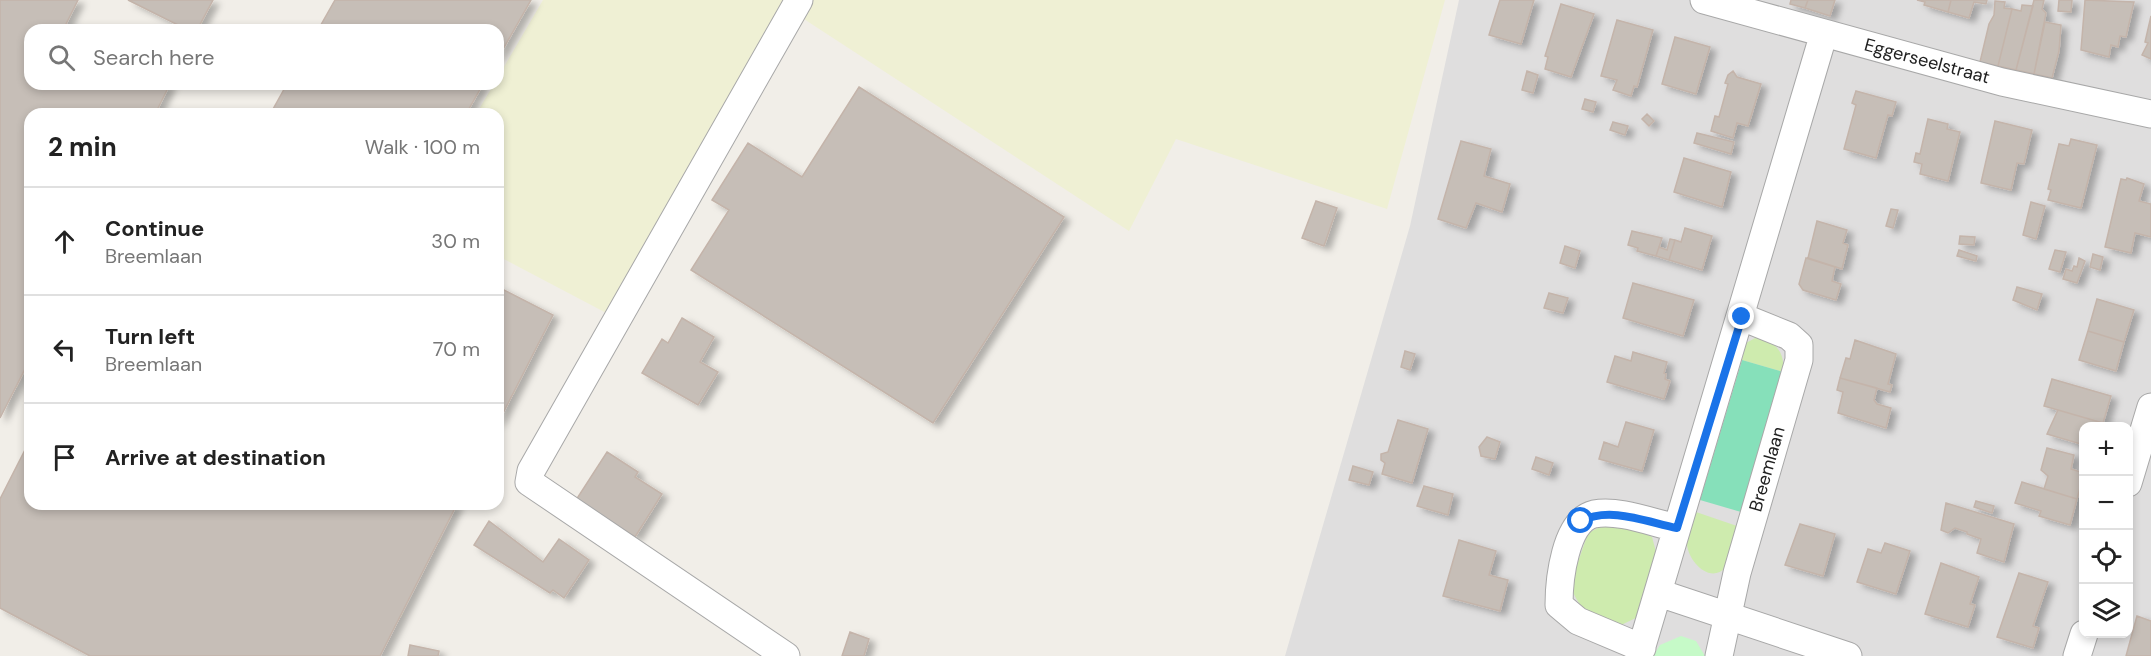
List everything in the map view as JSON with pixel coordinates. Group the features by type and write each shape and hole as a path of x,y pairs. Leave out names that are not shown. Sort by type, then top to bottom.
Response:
{"street":[{"path":"786,656 529,482 531,471 799,0"},
{"name":"Eggerseelstraat","path":"1704,0 2002,82 2151,114"},
{"path":"1677,528 1618,515 1594,514 1581,521 1572,533 1559,581 1559,605 1578,621 1641,652 1742,317 1824,33"},
{"name":"Breemlaan","path":"1719,656 1737,573 1799,360 1799,345 1789,336 1742,317"},
{"path":"2130,476 2151,407"},
{"path":"1659,593 1848,656"},
{"path":"2077,656 2082,638"}],"shaded area":[{"path":"1459,0 2151,0 2151,656 1285,656 1410,226"}],"green space":[{"path":"543,0 1445,0 1387,209 1176,139 1129,231 787,8 612,316 504,259 504,108 480,108 490,90 504,90 504,67"},
{"path":"1757,337 1770,342 1778,349 1783,359 1783,372 1742,360 1746,343"},
{"path":"1742,360 1783,372 1741,512 1700,500"},
{"path":"1696,512 1737,526 1731,559 1720,572 1713,573 1701,569 1688,551 1688,536"},
{"path":"1606,524 1631,527 1652,537 1658,559 1640,616 1619,626 1588,613 1578,602 1570,585 1588,533"},
{"path":"1681,636 1696,641 1705,656 1653,656 1660,645"}],"building":[{"path":"0,0 78,0 66,24 24,24 24,90 167,90 158,108 24,108 24,371 0,418"},
{"path":"128,0 213,0 200,24 176,24"},
{"path":"335,0 531,0 504,47 504,24 321,24"},
{"path":"1500,0 1534,0 1521,44 1489,35"},
{"path":"1791,0 1808,0 1805,8 1790,4"},
{"path":"1808,0 1835,0 1830,16 1805,8"},
{"path":"1917,0 1951,0 1948,12 1924,5 1925,2"},
{"path":"1951,0 1987,0 1986,4 1974,2 1969,18 1948,12"},
{"path":"2034,0 2044,0 2042,9 2046,13 2034,74 2016,70"},
{"path":"2059,0 2072,0 2071,12 2058,11"},
{"path":"2085,0 2134,2 2126,37 2120,36 2118,47 2111,45 2109,57 2081,50"},
{"path":"1995,1 2005,2 2004,8 2012,9 1998,66 1980,62 1989,24 1994,15"},
{"path":"1561,4 1594,14 1571,77 1545,69 1548,57 1545,56"},
{"path":"2022,5 2033,6 2016,70 1998,66 2012,9 2021,11"},
{"path":"2151,16 2151,59 2142,55 2148,43 2145,42"},
{"path":"1617,20 1653,30 1637,87 1634,86 1631,96 1613,90 1617,80 1601,76"},
{"path":"2045,22 2061,25 2059,51 2052,78 2034,74"},
{"path":"1675,37 1710,47 1696,94 1662,84"},
{"path":"1527,71 1538,75 1533,93 1522,90"},
{"path":"1733,71 1737,77 1761,84 1748,126 1737,123 1733,138 1711,131 1715,116 1719,117 1728,84 1725,83 1728,75"},
{"path":"859,87 1064,217 933,423 691,270 729,210 712,200 748,143 802,177"},
{"path":"284,90 480,90 469,108 274,108"},
{"path":"1856,91 1896,102 1892,116 1888,115 1876,158 1844,149 1856,105 1852,103"},
{"path":"1585,99 1596,102 1593,112 1582,109"},
{"path":"1647,114 1654,121 1649,126 1642,119"},
{"path":"1928,119 1948,124 1947,129 1960,132 1948,181 1920,174 1922,164 1914,162 1916,153 1920,154"},
{"path":"1995,121 2032,130 2024,164 2017,163 2011,190 1981,183"},
{"path":"1613,122 1628,126 1625,135 1610,130"},
{"path":"1697,133 1734,142 1731,154 1694,143"},
{"path":"2071,139 2097,145 2081,208 2048,200 2051,190 2048,189 2059,144 2069,146"},
{"path":"1461,141 1491,149 1484,176 1510,184 1502,212 1476,203 1466,228 1438,219"},
{"path":"1684,158 1731,172 1722,207 1674,192"},
{"path":"2127,178 2144,184 2139,201 2151,204 2151,237 2135,233 2131,253 2105,247 2121,179 2126,180"},
{"path":"1316,201 1337,208 1324,246 1302,238"},
{"path":"2031,202 2045,206 2036,239 2023,235"},
{"path":"1891,209 1898,210 1893,228 1886,226"},
{"path":"1817,221 1847,230 1843,243 1848,245 1842,269 1808,258"},
{"path":"1685,228 1712,236 1702,270 1669,260 1675,240 1681,242"},
{"path":"1632,231 1662,238 1656,256 1637,251 1638,248 1628,245"},
{"path":"1960,236 1975,237 1974,245 1959,244"},
{"path":"1670,239 1675,240 1669,260 1656,256 1659,247 1667,250"},
{"path":"1565,246 1580,251 1575,268 1560,263"},
{"path":"1959,250 1977,256 1976,261 1957,256"},
{"path":"2055,250 2066,252 2060,272 2049,269"},
{"path":"2093,254 2103,257 2100,270 2090,267"},
{"path":"1806,258 1835,267 1832,281 1841,284 1836,300 1803,290 1799,284"},
{"path":"2079,258 2085,261 2077,283 2063,279 2066,269 2072,271 2074,266 2077,267"},
{"path":"1633,283 1694,300 1683,336 1623,318"},
{"path":"2017,287 2042,294 2037,310 2013,300"},
{"path":"504,290 553,315 504,411"},
{"path":"1549,293 1568,298 1563,313 1544,308"},
{"path":"2097,299 2134,310 2124,342 2088,331"},
{"path":"682,318 714,337 700,362 718,372 698,405 642,373 662,339 668,343"},
{"path":"2088,331 2124,342 2116,371 2079,360"},
{"path":"1855,340 1896,354 1888,384 1892,385 1890,392 1840,378 1846,358 1850,359"},
{"path":"1405,351 1415,354 1410,370 1401,367"},
{"path":"1633,352 1667,362 1664,373 1666,374 1665,379 1670,381 1664,399 1607,382 1615,356 1631,361"},
{"path":"1840,378 1877,388 1874,400 1877,404 1891,408 1886,428 1838,413 1843,392 1837,390"},
{"path":"2052,379 2111,396 2103,422 2044,406"},
{"path":"2058,410 2100,422 2079,422 2079,444 2047,434"},
{"path":"1398,420 1428,429 1412,483 1382,474 1385,463 1381,460 1381,454 1388,452"},
{"path":"1626,422 1654,430 1642,471 1599,459 1604,442 1618,447"},
{"path":"1487,437 1500,442 1495,459 1481,456 1479,447"},
{"path":"2047,448 2074,455 2071,469 2079,471 2077,499 2044,489 2048,476 2041,470"},
{"path":"24,452 24,510 454,510 380,656 90,656 0,608 0,499"},
{"path":"607,452 638,472 635,477 662,494 635,537 576,500"},
{"path":"1536,457 1553,463 1549,475 1532,469"},
{"path":"1353,466 1373,472 1369,485 1349,480"},
{"path":"2022,482 2077,499 2070,525 2039,516 2041,511 2015,503"},
{"path":"1424,486 1453,494 1448,515 1417,506"},
{"path":"1976,501 1994,506 1992,513 1974,507"},
{"path":"1946,503 2014,524 2004,562 1977,553 1981,539 1955,528 1948,533 1941,530"},
{"path":"489,521 543,562 559,539 589,560 564,598 553,590 550,593 474,545"},
{"path":"1800,524 1835,534 1823,576 1785,565"},
{"path":"1459,540 1496,551 1489,575 1508,580 1500,611 1443,596"},
{"path":"1885,543 1910,551 1896,594 1857,582 1868,549 1881,553"},
{"path":"1941,563 1979,577 1970,604 1975,605 1968,627 1925,614"},
{"path":"2019,573 2048,582 2033,626 2039,628 2033,648 1997,637"},
{"path":"2137,616 2151,621 2151,656 2126,656 2131,638 2133,638"},
{"path":"850,632 869,639 864,656 842,656"},
{"path":"410,645 439,651 438,656 408,656"}],"route":[{"path":"1581,521 1594,514 1618,515 1677,528 1742,317"}]}
